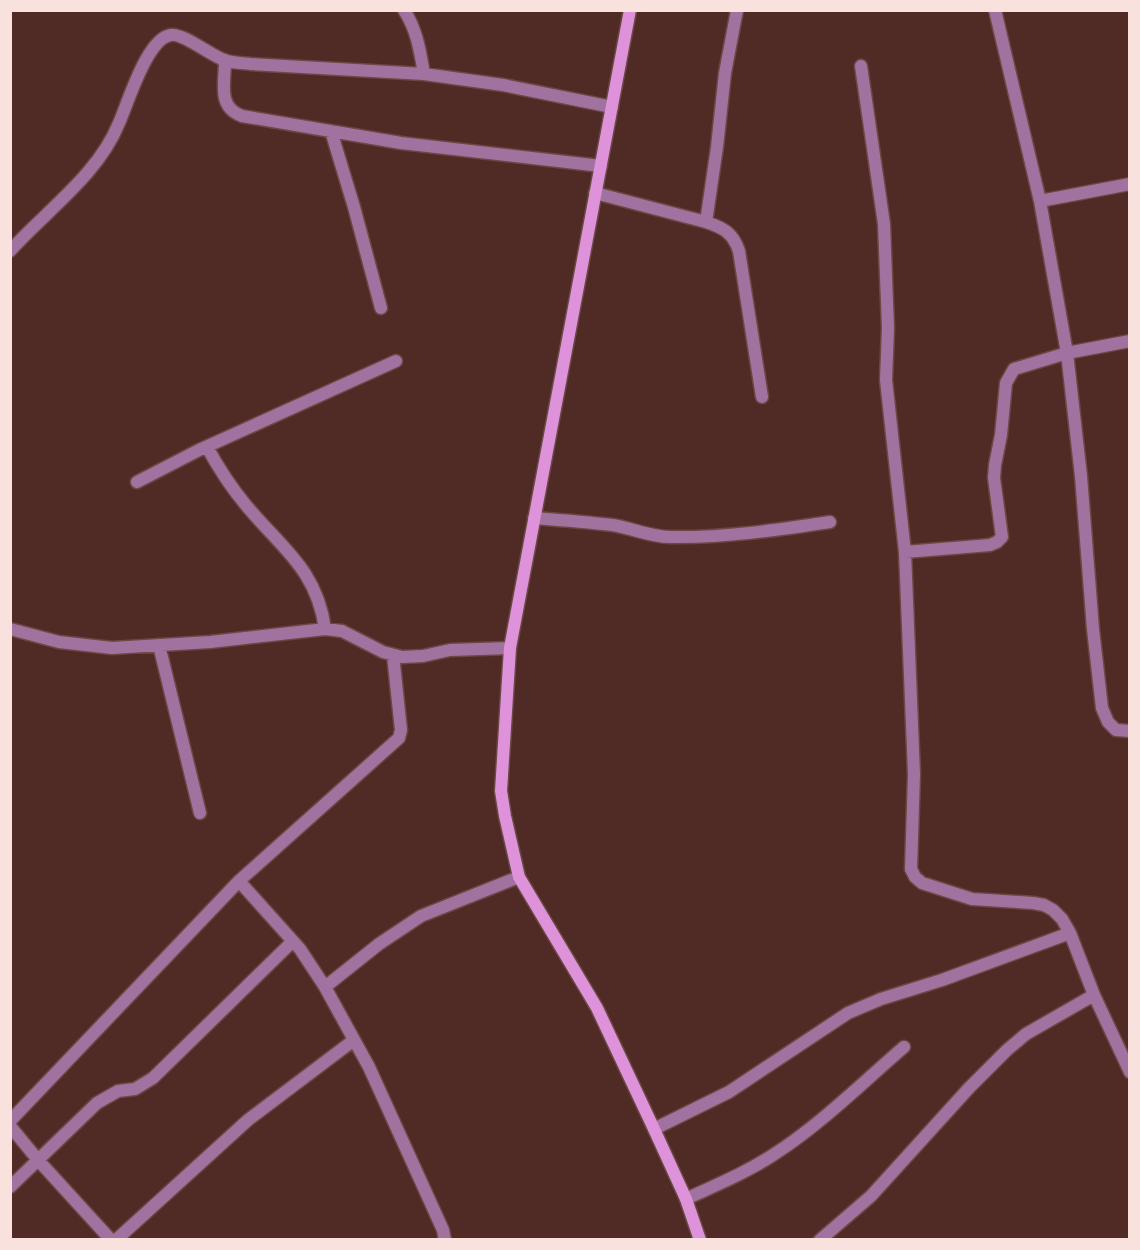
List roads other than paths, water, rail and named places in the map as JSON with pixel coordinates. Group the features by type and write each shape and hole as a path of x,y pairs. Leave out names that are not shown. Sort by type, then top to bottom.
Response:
{"street":[{"path":"404,10 417,37 424,74"},
{"path":"630,10 510,648 501,791 519,877 597,1008 686,1199 700,1239"},
{"path":"706,222 725,73 737,10"},
{"path":"996,10 1040,201 1067,353 1081,476 1093,629 1102,708 1108,722 1116,730 1130,731"},
{"path":"10,251 86,174 119,125 131,90 152,50 160,40 171,34 182,37 225,60 251,64 424,74 503,85 612,106"},
{"path":"225,60 226,106 232,112 242,116 401,143 601,166"},
{"path":"861,66 884,224 886,380 905,552 914,774 910,869 922,883 972,899 1044,905 1062,919 1130,1072"},
{"path":"331,131 381,308"},
{"path":"1040,201 1130,184"},
{"path":"596,193 706,222 722,227 730,233 739,251 762,398"},
{"path":"905,552 990,545 1002,537 994,478 1006,383 1014,369 1067,353 1130,341"},
{"path":"136,482 207,447 396,362"},
{"path":"207,447 236,492 306,573 317,593 325,629"},
{"path":"534,518 611,525 629,528 647,535 669,537 760,533 830,522"},
{"path":"10,629 58,642 112,648 210,642 325,629 342,631 383,652 402,657 423,656 450,650 510,648"},
{"path":"159,645 200,813"},
{"path":"111,1239 38,1160 10,1124 238,881 399,738 401,730 393,654"},
{"path":"325,987 379,944 422,916 519,877"},
{"path":"238,881 293,941 325,987 369,1068 443,1230 445,1239"},
{"path":"654,1129 729,1092 848,1013 1070,933"},
{"path":"10,1187 97,1103 118,1091 135,1089 153,1078 293,941"},
{"path":"820,1239 871,1196 969,1088 1007,1050 1026,1034 1094,995"},
{"path":"116,1239 248,1120 354,1040"},
{"path":"686,1199 776,1154 904,1047"}]}
